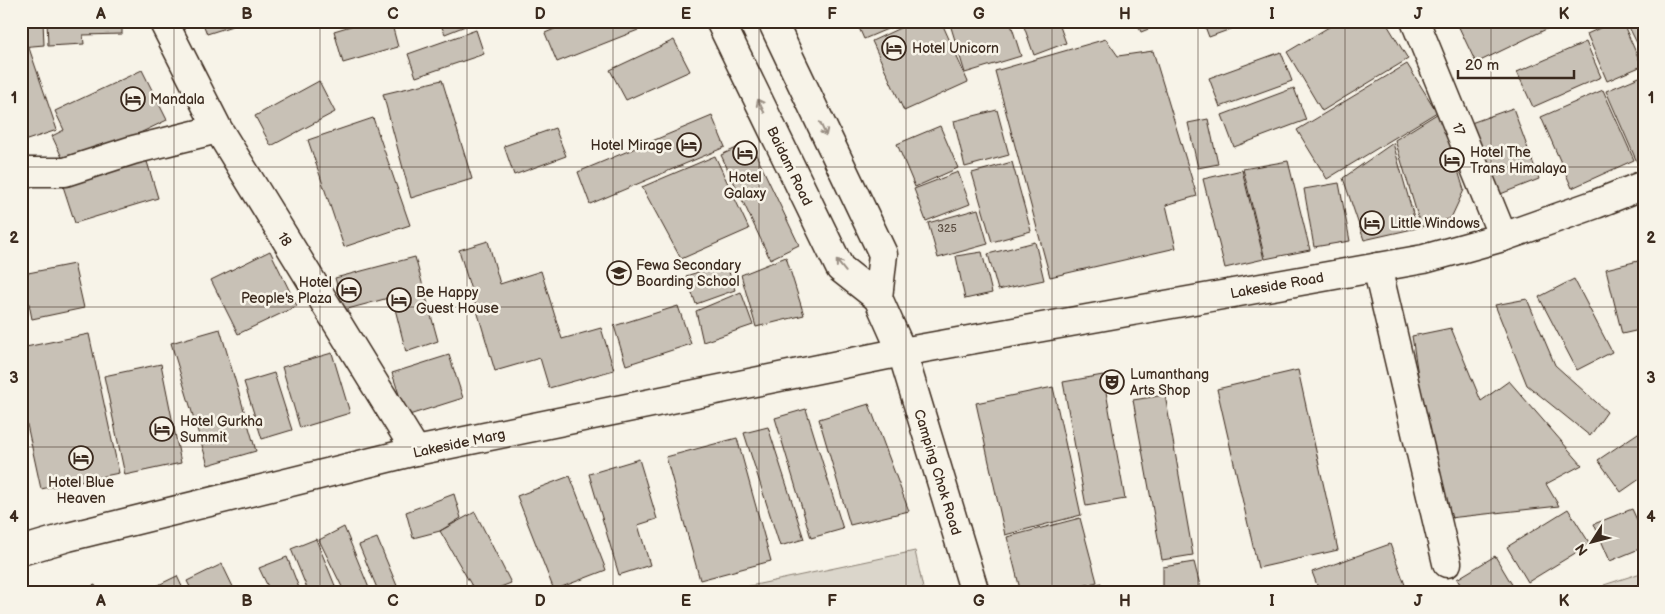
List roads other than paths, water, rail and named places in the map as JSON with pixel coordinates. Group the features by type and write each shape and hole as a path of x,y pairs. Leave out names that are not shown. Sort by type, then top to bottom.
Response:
{"main road":[{"name":"18","path":"162,21 218,129 416,451"},
{"name":"Baidam Road","path":"720,21 840,268 878,298 902,352"},
{"path":"772,21 883,254 878,298"},
{"name":"17","path":"1415,21 1503,237"},
{"path":"21,172 65,172 133,150 218,129"},
{"name":"Lakeside Road","path":"902,352 1424,258 1503,237 1644,185"},
{"path":"1377,267 1447,563"},
{"name":"Lakeside Marg","path":"21,551 68,537 416,451 902,352"},
{"name":"Camping Chok Road","path":"902,352 975,593"}],"place":[{"name":"Hotel Unicorn","path":"894,48"},
{"name":"Mandala","path":"133,99"},
{"name":"Hotel Mirage","path":"689,145"},
{"name":"Hotel Galaxy","path":"745,153"},
{"name":"Hotel The Trans Himalaya","path":"1452,160"},
{"name":"Little Windows","path":"1372,223"},
{"name":"Fewa Secondary Boarding School","path":"619,273"},
{"name":"Hotel People's Plaza","path":"349,290"},
{"name":"Be Happy Guest House","path":"399,300"},
{"name":"Lumanthang Arts Shop","path":"1112,382"},
{"name":"Hotel Gurkha Summit","path":"162,429"},
{"name":"Hotel Blue Heaven","path":"81,458"}]}
